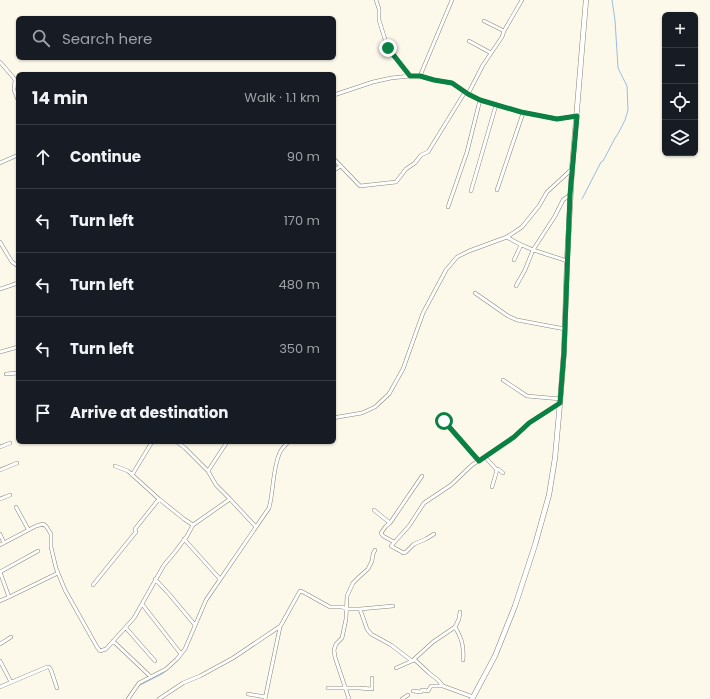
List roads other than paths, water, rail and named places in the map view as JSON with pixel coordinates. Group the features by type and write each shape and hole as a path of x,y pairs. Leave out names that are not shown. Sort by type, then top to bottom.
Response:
{"main road":[{"path":"473,698 495,656 515,606 535,545 549,495 555,458 561,401 570,195 586,0"}],"street":[{"path":"376,0 379,9 379,20 388,48 410,76"},
{"path":"420,76 452,0"},
{"path":"336,161 360,186 396,182 406,168 415,163 421,155 428,152 502,37 522,0"},
{"path":"484,21 504,31"},
{"path":"469,41 491,53"},
{"path":"0,62 15,80 14,90 16,95"},
{"path":"336,94 373,82 410,76 420,76 452,83 480,100 523,113 557,119 577,116"},
{"path":"448,207 467,152 480,100"},
{"path":"471,191 496,105"},
{"path":"497,190 523,113"},
{"path":"0,162 16,156"},
{"path":"336,169 341,166"},
{"path":"336,417 362,413 375,407 389,394 403,369 423,313 446,270 457,257 507,237 522,227 548,192 572,169"},
{"path":"516,286 525,270 533,250 564,200 570,195"},
{"path":"507,237 533,250 567,261"},
{"path":"0,242 2,248 12,262 16,265"},
{"path":"514,260 521,245"},
{"path":"0,289 16,284"},
{"path":"475,293 508,316 517,320 565,329"},
{"path":"0,352 16,348"},
{"path":"6,374 16,373"},
{"path":"503,380 528,396 561,401"},
{"path":"434,534 426,540 414,544 403,553 390,546 409,526 424,503 451,485 472,465 514,437 529,423 561,401"},
{"path":"444,421 479,461"},
{"path":"0,447 10,443"},
{"path":"132,475 151,444"},
{"path":"180,444 208,471 216,485 256,527"},
{"path":"208,471 227,444"},
{"path":"128,699 139,683 166,669 185,649 206,600 269,508 272,497 275,469 281,451 286,444"},
{"path":"485,457 496,470 498,469 503,473"},
{"path":"0,470 17,462"},
{"path":"115,466 128,471 158,499 193,525"},
{"path":"492,487 496,470"},
{"path":"394,542 381,535 381,533 390,523 422,476"},
{"path":"0,499 10,495"},
{"path":"0,545 28,529 43,524 46,526 50,534 51,547 64,590 100,651 106,649 134,618 155,579 193,525 230,498"},
{"path":"93,585 136,532 135,528 158,499"},
{"path":"16,507 28,529"},
{"path":"374,510 390,523"},
{"path":"0,534 4,543"},
{"path":"184,539 220,579"},
{"path":"349,699 334,650 336,644 342,638 346,619 348,596 353,583 368,569 375,550"},
{"path":"9,597 0,572 38,551"},
{"path":"0,600 9,597 58,572"},
{"path":"155,579 195,625"},
{"path":"248,694 265,698 280,627 300,591 330,607 360,609 393,606"},
{"path":"142,604 181,654"},
{"path":"360,609 367,629 371,634 391,645 412,661 415,660 443,686"},
{"path":"396,668 412,661 433,642 455,627 459,619 460,612"},
{"path":"159,699 183,682 200,676 233,658 280,627"},
{"path":"455,627 461,636 464,648 464,660"},
{"path":"126,628 155,661"},
{"path":"0,644 11,637"},
{"path":"113,641 151,677"},
{"path":"0,661 11,682"},
{"path":"0,687 47,667 51,670 57,688"},
{"path":"328,688 372,689 372,678"},
{"path":"413,691 422,692 422,690 428,690 431,686 443,686 473,698"},
{"path":"402,699 408,695"}],"waterway":[{"path":"582,199 601,162 603,161 619,132 628,110 627,86 618,68 615,20 612,0"},
{"path":"140,685 167,670"}]}
